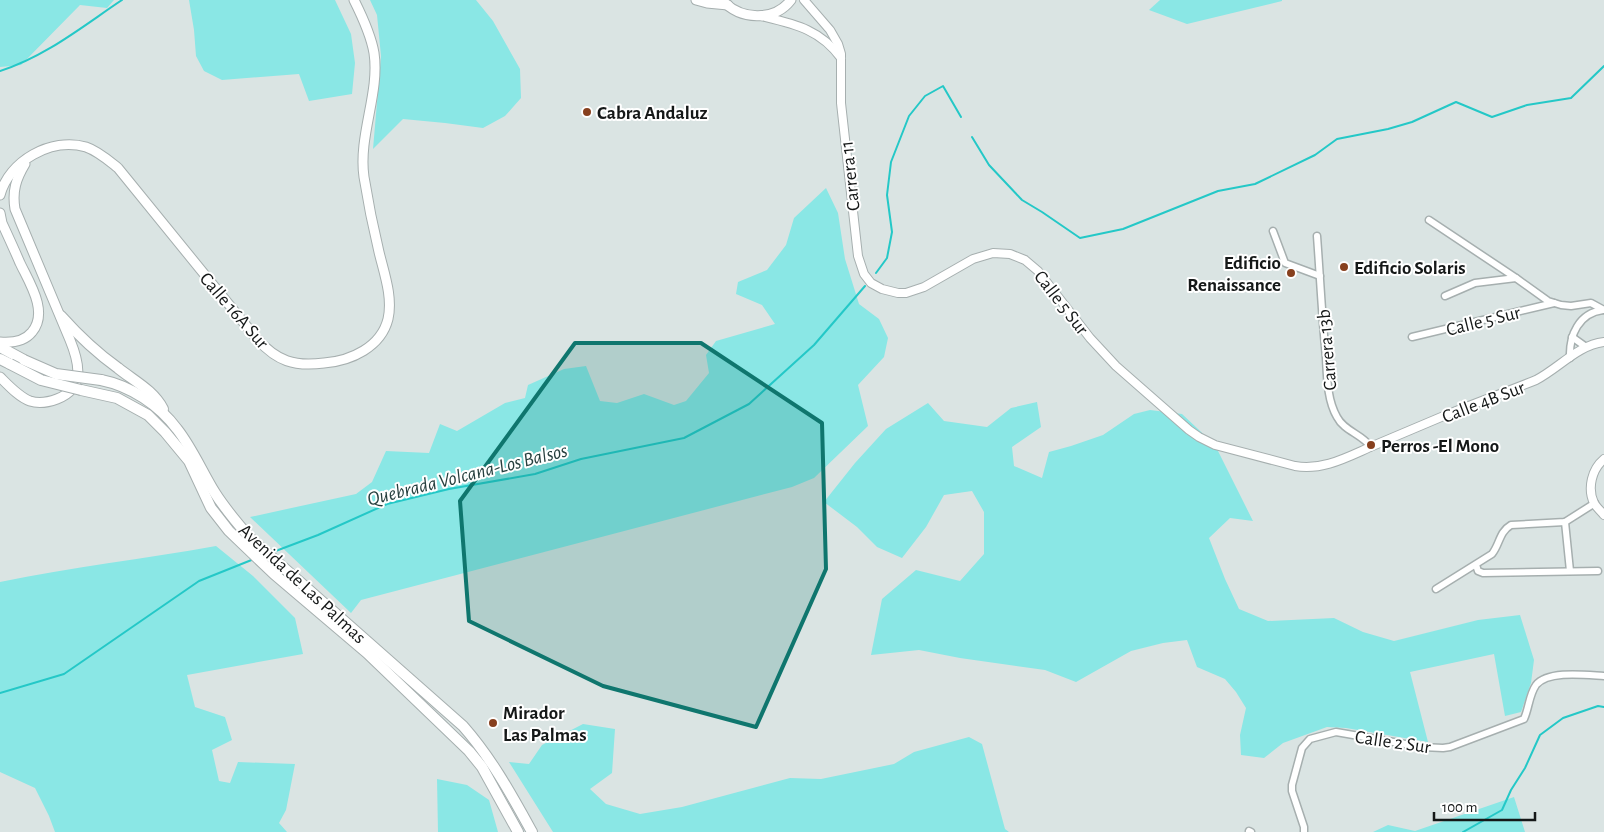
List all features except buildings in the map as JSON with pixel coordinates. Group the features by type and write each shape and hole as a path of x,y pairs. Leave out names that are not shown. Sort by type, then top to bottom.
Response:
{"main road":[{"name":"Calle 16A Sur","path":"0,196 10,174 29,157 45,149 64,145 85,147 95,151 118,168 265,348 275,356 294,364 310,365 330,363 355,356 371,346 383,331 388,320 389,300 362,163 374,73 374,53 354,0"},
{"path":"696,0 707,3 725,3 742,13 760,16 781,10 791,0"},
{"path":"0,377 23,397 31,401 47,402 61,398 70,392 76,380 78,367 77,358 61,316 15,209 13,198 16,182 29,157"},
{"path":"0,213 2,223 34,293 39,313 37,324 32,333 26,338 14,342 0,342"},
{"path":"61,316 75,332 110,362 148,390 161,405 168,418"},
{"name":"Avenida de Las Palmas","path":"0,347 56,374 101,380 131,390 156,407 168,418 179,431 216,494 234,520 258,545 278,570 469,751 482,767 518,832"},
{"name":"Avenida de Las Palmas","path":"0,359 41,380 116,398 148,415 165,432 188,461 211,508 229,531 256,556 278,570 463,726 481,746 500,775 532,832"}],"street":[{"name":"Carrera 11","path":"804,0 835,37 841,54 840,103 858,256 864,274 876,286"},
{"path":"760,16 811,31 841,58"},
{"path":"1429,220 1542,297 1554,303 1571,306 1591,303 1604,310"},
{"path":"1273,231 1285,264 1320,276"},
{"name":"Carrera 13b","path":"1317,236 1327,371 1334,411 1345,427 1362,437 1371,447"},
{"name":"Calle 5 Sur","path":"876,286 898,293 914,291 936,281 973,259 993,252 1010,254 1025,260 1038,271 1090,338 1116,366 1194,434 1221,446"},
{"path":"1445,296 1474,282 1516,278"},
{"name":"Calle 5 Sur","path":"1412,337 1554,303"},
{"path":"1570,358 1572,337 1581,320 1596,311 1604,310"},
{"path":"1572,337 1586,347"},
{"name":"Calle 4B Sur","path":"1221,446 1303,467 1322,466 1351,457 1453,412 1536,380 1548,374 1586,347 1604,342"},
{"path":"1604,459 1598,464 1592,478 1594,503 1604,515"},
{"path":"1436,590 1492,554 1496,550 1498,539 1505,528 1511,525 1565,522 1594,503"},
{"path":"1565,522 1570,571"},
{"path":"1476,565 1478,571 1483,573 1598,571"},
{"name":"Calle 2 Sur","path":"1304,832 1292,786 1302,748 1310,739 1336,732 1422,747 1450,747 1518,722 1524,718 1536,686 1546,678 1576,675 1604,676"}],"highlighted area":[{"path":"575,343 701,343 822,423 826,569 756,727 603,686 469,621 460,501"}],"shaded area":[{"path":"0,0 114,0 107,8 80,5 21,65 0,67"},
{"path":"189,0 335,0 351,34 355,63 352,94 309,101 299,74 222,80 204,71 196,56"},
{"path":"370,0 476,0 493,21 520,69 521,98 505,116 483,128 403,119 373,149 381,56 377,15"},
{"path":"1160,0 1282,1 1187,24 1149,10"},
{"path":"826,188 838,213 845,259 859,304 879,319 888,338 884,357 858,385 868,426 814,478 792,487 361,600 351,613 250,517 356,494 372,482 386,451 429,453 440,424 457,431 505,403 525,398 528,385 564,369 586,366 600,401 617,403 644,394 674,405 686,401 709,373 706,355 716,341 775,324 762,305 736,294 738,282 767,270 786,245 794,218"},
{"path":"1037,402 1041,427 1012,447 1014,466 1042,478 1049,452 1103,435 1134,414 1150,410 1182,414 1215,445 1253,521 1230,518 1209,538 1239,609 1268,621 1334,618 1363,632 1394,641 1478,620 1520,615 1534,660 1531,683 1521,712 1505,716 1494,654 1410,672 1428,742 1346,728 1327,727 1283,743 1264,758 1241,755 1240,735 1246,708 1225,679 1197,667 1187,640 1163,643 1131,651 1076,682 1045,670 919,650 871,655 882,599 916,570 960,581 984,554 984,512 972,491 944,495 926,527 902,558 877,547 857,527 824,502 855,463 886,429 928,403 944,421 987,427 1011,408"},
{"path":"216,546 253,576 295,618 303,654 187,675 195,707 225,717 232,740 212,750 219,781 230,783 238,762 295,764 286,810 279,823 287,832 55,832 35,788 0,772 0,582"},
{"path":"583,724 615,729 612,773 590,789 606,804 640,814 682,807 790,778 821,779 894,764 914,752 969,737 982,744 1005,829 1009,832 553,832 509,762 529,764 542,745"},
{"path":"437,779 467,785 489,800 498,832 438,832"},
{"path":"1514,797 1525,832 1373,832 1388,825 1415,831"}],"waterway":[{"path":"0,71 33,58 122,0"},
{"name":"Quebrada Volcana-Los Balsos","path":"972,137 989,165 1022,200 1080,238 1123,229 1218,191 1255,184 1315,155 1337,139 1388,129 1412,122 1456,102 1492,117 1527,105 1571,98 1604,66"},
{"name":"Quebrada Volcana-Los Balsos","path":"876,273 887,258 892,232 887,195 891,162 909,116 925,96 943,86 961,117"},
{"name":"Quebrada Volcana-Los Balsos","path":"273,552 318,535 387,504 449,489 535,474 581,459 684,438 749,404 814,345 865,286"},
{"name":"Quebrada Volcana-Los Balsos","path":"0,693 64,674 199,581 254,559"},
{"path":"1463,832 1502,810 1511,790 1525,768 1540,735 1563,718 1598,706 1604,707"}],"place":[{"name":"Cabra Andaluz","path":"587,112"},
{"name":"Edificio Solaris","path":"1344,267"},
{"name":"Edificio Renaissance","path":"1291,273"},
{"name":"Perros -El Mono","path":"1371,445"},
{"name":"Mirador Las Palmas","path":"493,723"}]}
